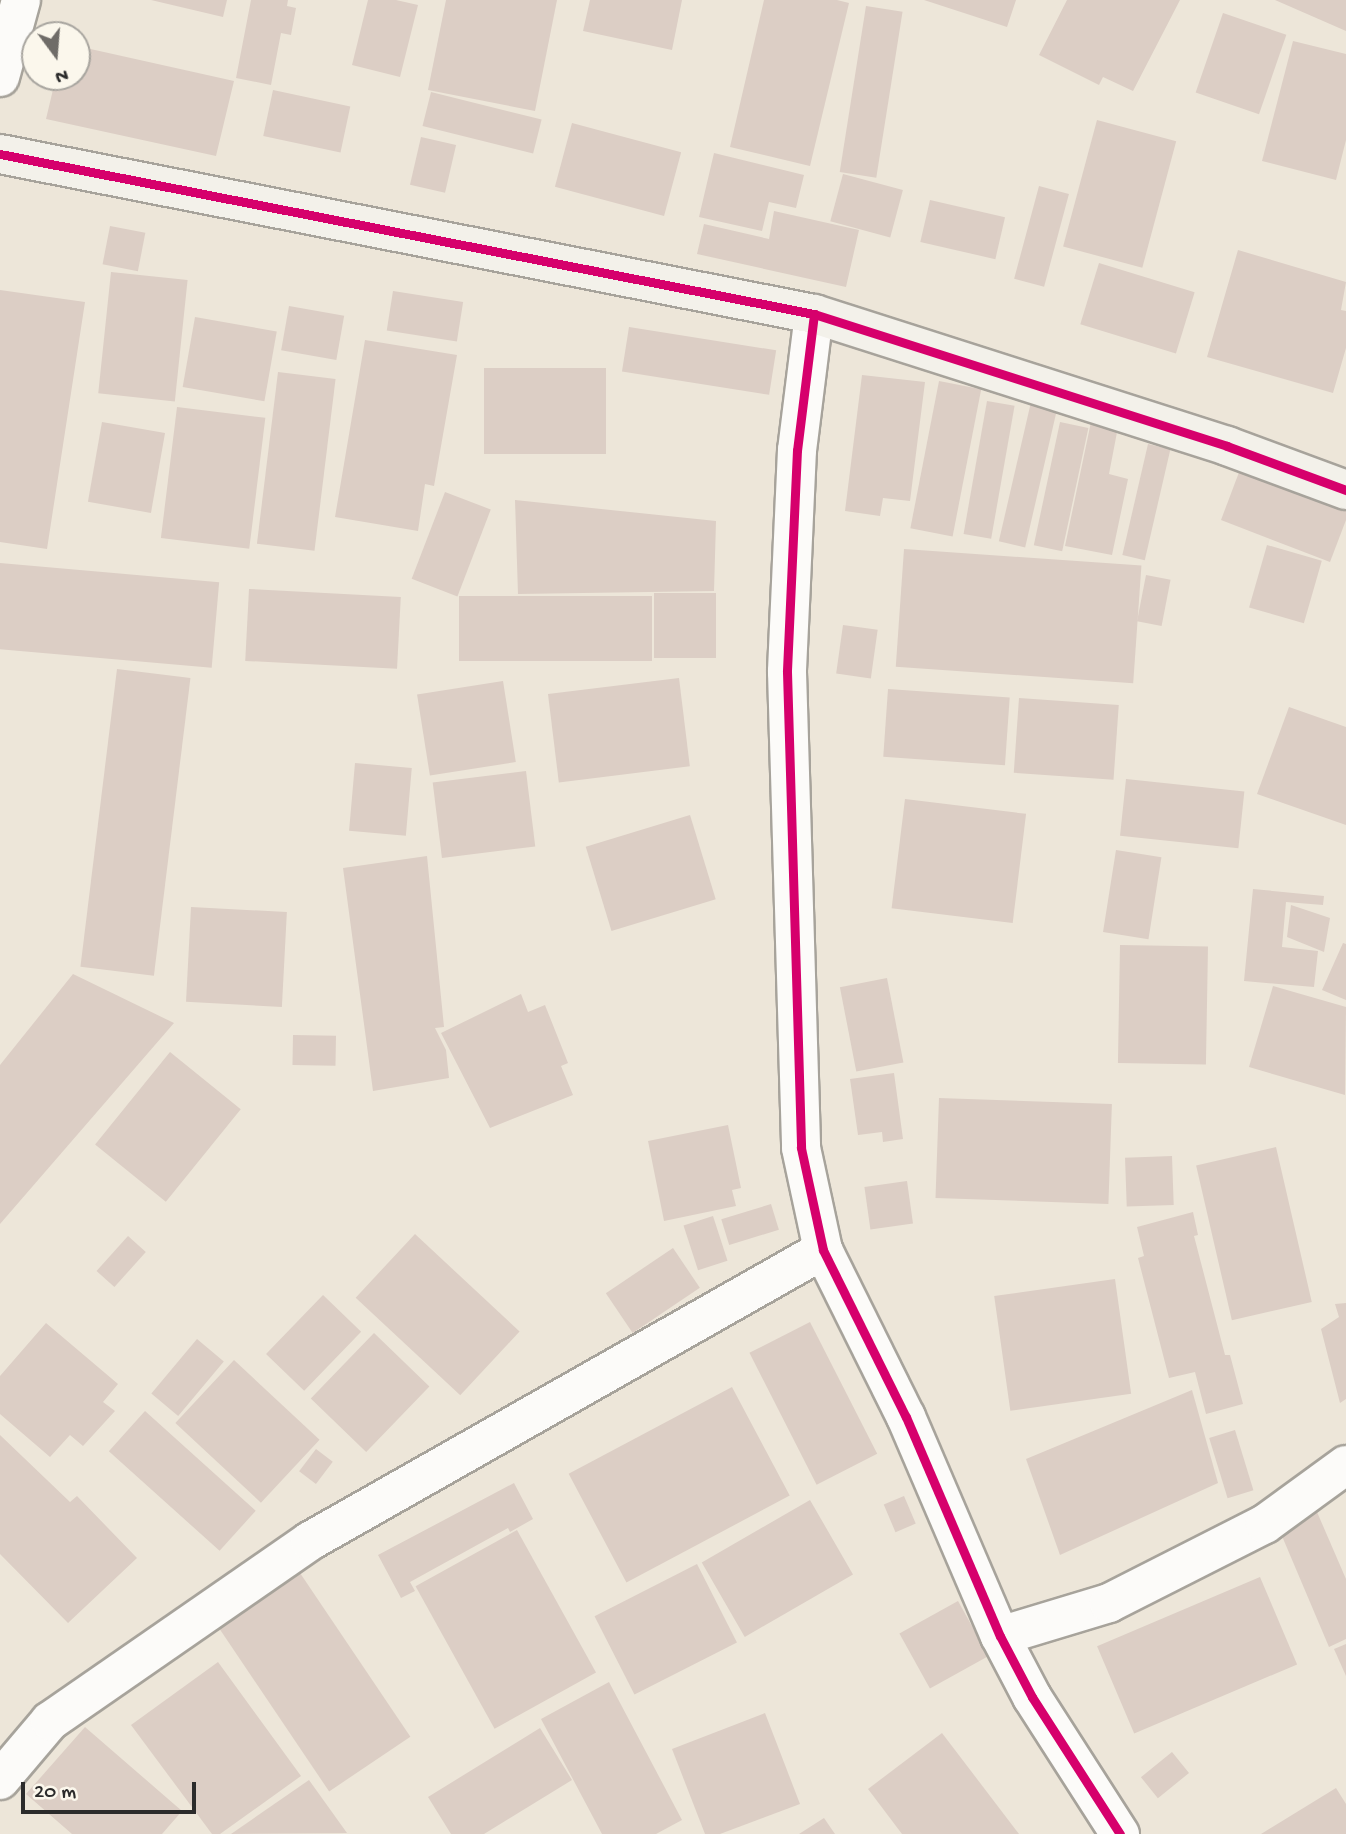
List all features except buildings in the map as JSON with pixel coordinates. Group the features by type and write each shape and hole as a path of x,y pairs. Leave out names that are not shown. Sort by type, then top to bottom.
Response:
{"street":[{"path":"0,77 21,0"},
{"path":"0,154 814,314 1227,446 1346,490"},
{"path":"814,314 797,450 787,672 801,1148 823,1250 906,1417 1000,1636 1032,1697 1120,1834"},
{"path":"0,1780 50,1721 310,1541 823,1250"},
{"path":"1000,1636 1109,1603 1265,1524 1346,1465"}],"cycle path":[{"path":"0,154 814,314 1227,446 1346,490"},
{"path":"814,314 797,450 787,672 801,1148 823,1250 906,1417 1000,1636 1032,1697 1120,1834"}]}
